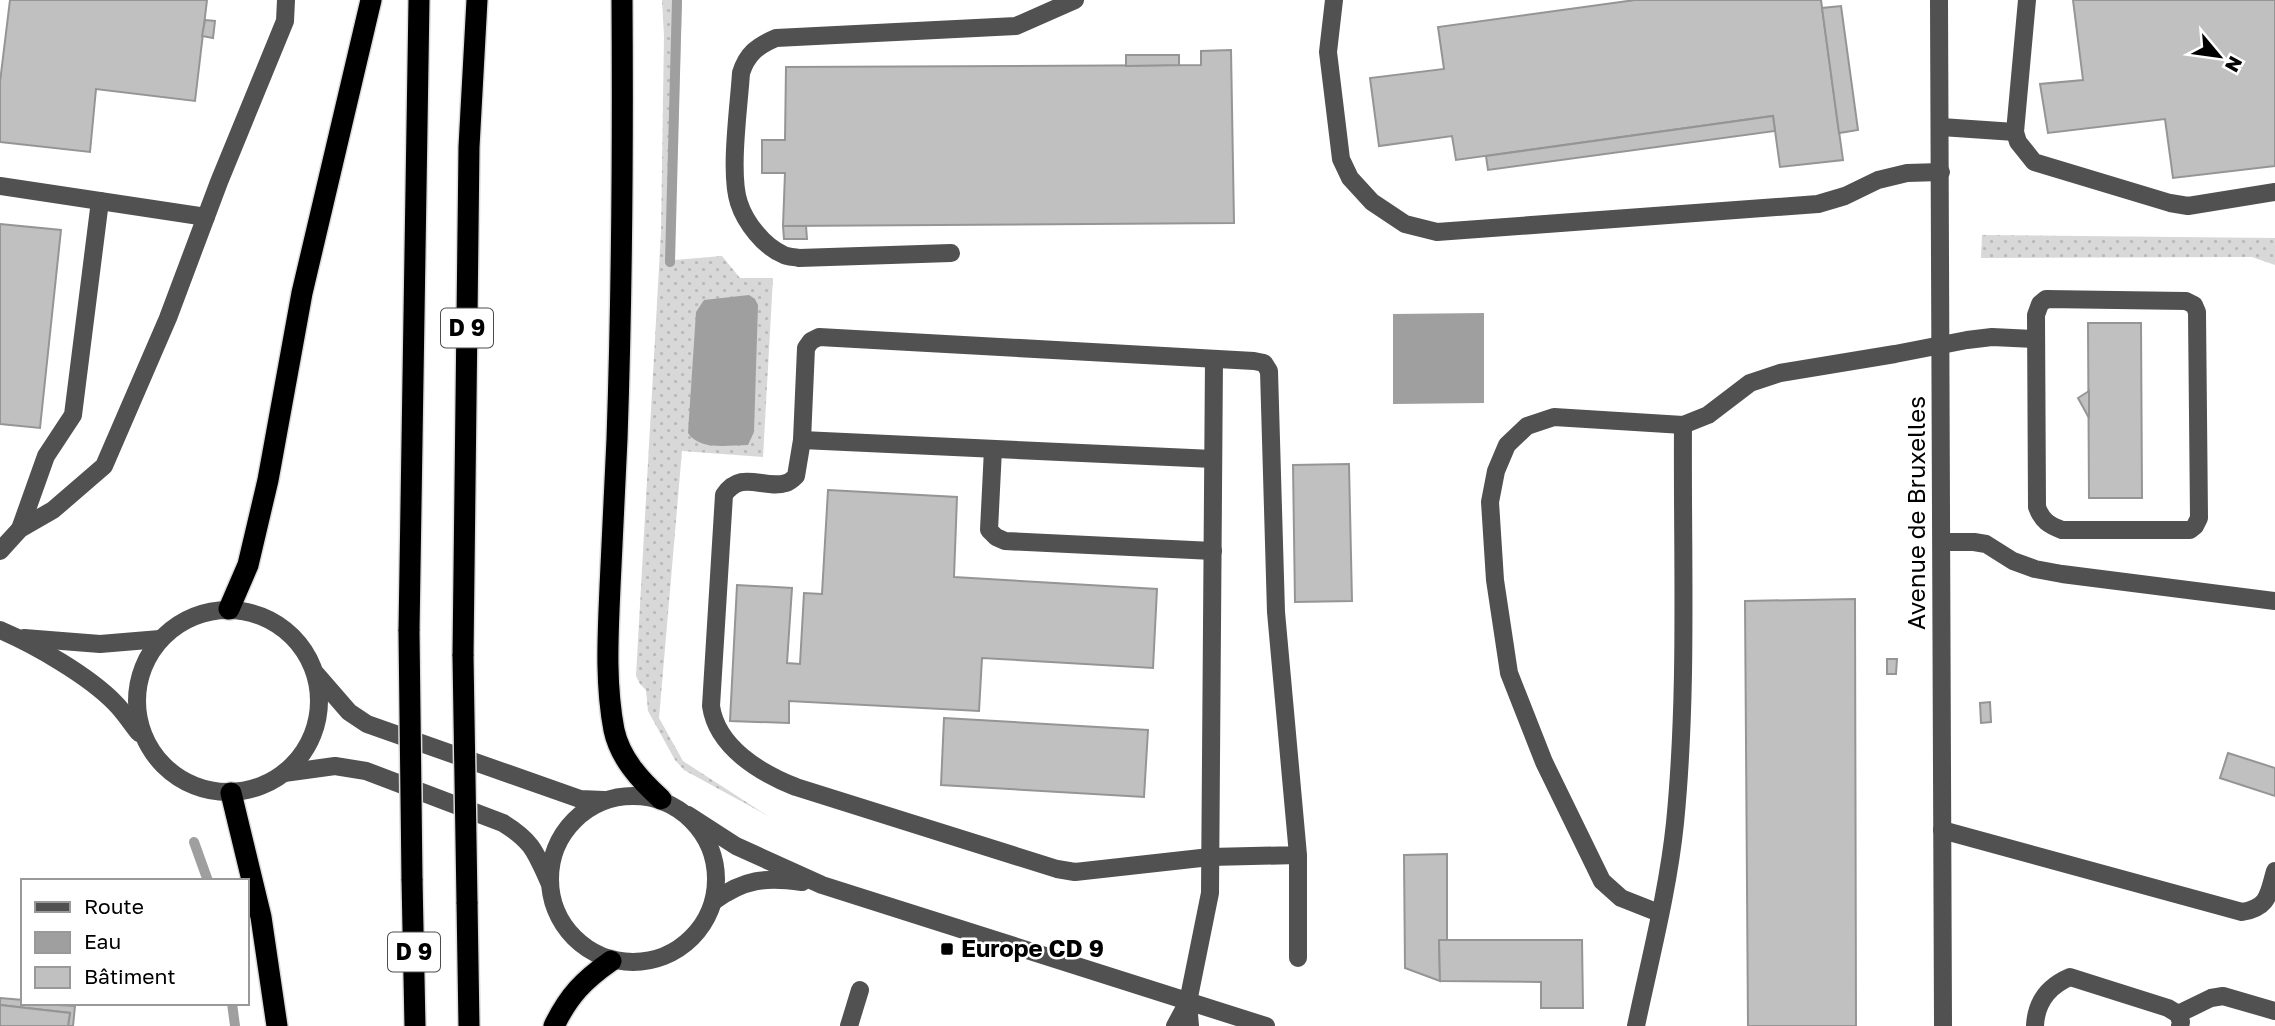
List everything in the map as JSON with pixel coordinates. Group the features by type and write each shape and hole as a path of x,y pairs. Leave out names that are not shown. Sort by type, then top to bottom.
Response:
{"highway":[{"path":"229,609 248,565 265,492 302,293 371,0"},
{"name":"D 9","path":"415,1026 409,631 419,0"},
{"name":"D 9","path":"468,1026 463,656 469,147 477,0"},
{"path":"622,0 624,183 617,438 607,654 615,734 627,761 641,780 661,799"},
{"path":"231,793 261,917 277,1026"},
{"path":"554,1026 579,985 611,961"}],"street":[{"path":"0,551 20,529 53,510 104,466 168,318 285,22 286,0"},
{"path":"951,253 800,258 784,255 768,245 752,227 739,203 735,179 741,74 746,58 760,45 776,38 1016,26 1075,0"},
{"path":"1334,0 1328,52 1341,159 1350,178 1372,202 1405,224 1437,232 1818,204 1845,196 1878,180 1907,173 1941,172"},
{"name":"Avenue de Bruxelles","path":"1939,0 1943,1026"},
{"path":"2027,0 2015,132 2018,142 2034,162 2169,203 2188,206 2275,192"},
{"path":"1941,127 2015,132"},
{"path":"0,186 206,217"},
{"path":"20,529 46,456 73,415 100,201"},
{"path":"2046,299 2186,301 2194,305 2197,312 2199,518 2195,526 2190,530 2062,530 2049,525 2041,518 2037,507 2036,339 2036,315 2040,304 2046,299"},
{"path":"1298,855 1210,857 1075,872 1057,869 796,787 769,776 721,735 713,722 710,706 724,495 730,486 738,482 786,483 796,476 802,440 806,348 811,341 819,337 1254,360 1264,363 1269,371 1276,612 1298,855 1298,958"},
{"path":"1659,913 1620,898 1602,881 1544,762 1509,673 1495,580 1490,502 1496,471 1507,446 1527,426 1554,416 1683,425 1708,415 1750,383 1780,373 1993,337 2036,339"},
{"path":"1190,1026 1188,1002 1210,893 1214,359"},
{"path":"1636,1026 1674,825 1682,718 1683,425"},
{"path":"802,440 1213,459"},
{"path":"993,449 989,530 996,537 1005,541 1213,551"},
{"path":"1942,542 1986,544 2013,561 2062,574 2275,601"},
{"path":"145,741 136,707 140,672 160,639 191,616 229,609 257,614 282,627 301,646 314,671 349,712 366,724 580,799 604,800"},
{"path":"0,630 88,680 115,703 166,769 196,787 231,793 258,787 284,773 303,752 316,726 319,699 314,671"},
{"path":"17,638 100,644 160,639"},
{"path":"284,773 335,766 366,771 503,822 523,835 533,848 549,882 554,908 567,932 587,949 611,961 644,962 675,952 700,930 714,901 717,869 707,839 688,815"},
{"path":"549,882 552,855 564,831 582,812 604,800 629,794 661,799 754,855 822,885 1266,1026"},
{"path":"1942,830 2242,912 2257,909 2265,902 2275,871"},
{"path":"714,901 735,886 756,881 791,880 822,885"},
{"path":"2035,1026 2038,1009 2046,992 2058,982 2070,977 2168,1008 2179,1020 2211,998 2223,996 2275,1011"},
{"path":"849,1026 860,990"},
{"path":"1175,1026 1188,1002"}],"shaded area":[{"path":"662,0 682,0 674,260 722,256 740,278 773,278 763,457 682,451 659,718 683,761 768,816 684,770 675,760 648,711 646,690 636,676 661,232 664,36"},
{"path":"1982,235 2275,238 2275,265 2252,257 1981,258"}],"water":[{"path":"749,295 758,305 754,432 748,445 707,445 693,439 688,433 696,312 704,300"},
{"path":"1484,313 1484,403 1393,404 1393,314"}],"building":[{"path":"10,0 207,0 195,101 96,89 90,152 0,142 0,82"},
{"path":"1635,0 1821,0 1843,160 1780,167 1773,116 1456,160 1452,136 1379,146 1370,78 1444,69 1438,27"},
{"path":"2073,0 2275,0 2275,166 2173,178 2165,119 2048,133 2040,84 2083,80"},
{"path":"1841,6 1858,130 1839,133 1822,8"},
{"path":"205,20 215,21 213,38 202,36"},
{"path":"1231,50 1234,223 783,226 785,173 762,173 762,140 785,140 786,67 1201,65 1201,51"},
{"path":"1126,55 1179,55 1179,65 1126,66"},
{"path":"1773,116 1775,131 1488,170 1486,156"},
{"path":"0,224 61,230 40,428 0,424"},
{"path":"783,226 806,226 807,239 784,239"},
{"path":"2088,323 2141,323 2142,498 2089,498"},
{"path":"2089,391 2089,418 2078,398"},
{"path":"1349,464 1352,601 1295,602 1293,465"},
{"path":"828,490 957,497 954,577 1157,589 1153,668 982,658 979,711 789,701 789,723 730,721 737,585 792,588 787,663 800,664 804,593 822,594"},
{"path":"1855,599 1856,1026 1748,1026 1745,601"},
{"path":"1887,659 1897,659 1896,674 1887,674"},
{"path":"1990,702 1991,722 1981,723 1980,703"},
{"path":"944,718 1148,730 1144,797 941,785"},
{"path":"2228,753 2275,768 2275,796 2220,778"},
{"path":"1447,854 1447,940 1439,940 1440,981 1405,968 1404,855"},
{"path":"1439,940 1582,940 1583,1008 1541,1008 1541,982 1440,981"},
{"path":"0,998 21,1000 21,1005 75,1006 73,1026 68,1026 70,1013 0,1005"},
{"path":"0,1005 70,1013 68,1026 0,1026"}],"waterway":[{"path":"670,262 677,0"},
{"path":"194,842 207,879"},
{"path":"232,1005 235,1026"}],"place":[{"name":"Europe CD 9","path":"947,949"}]}
